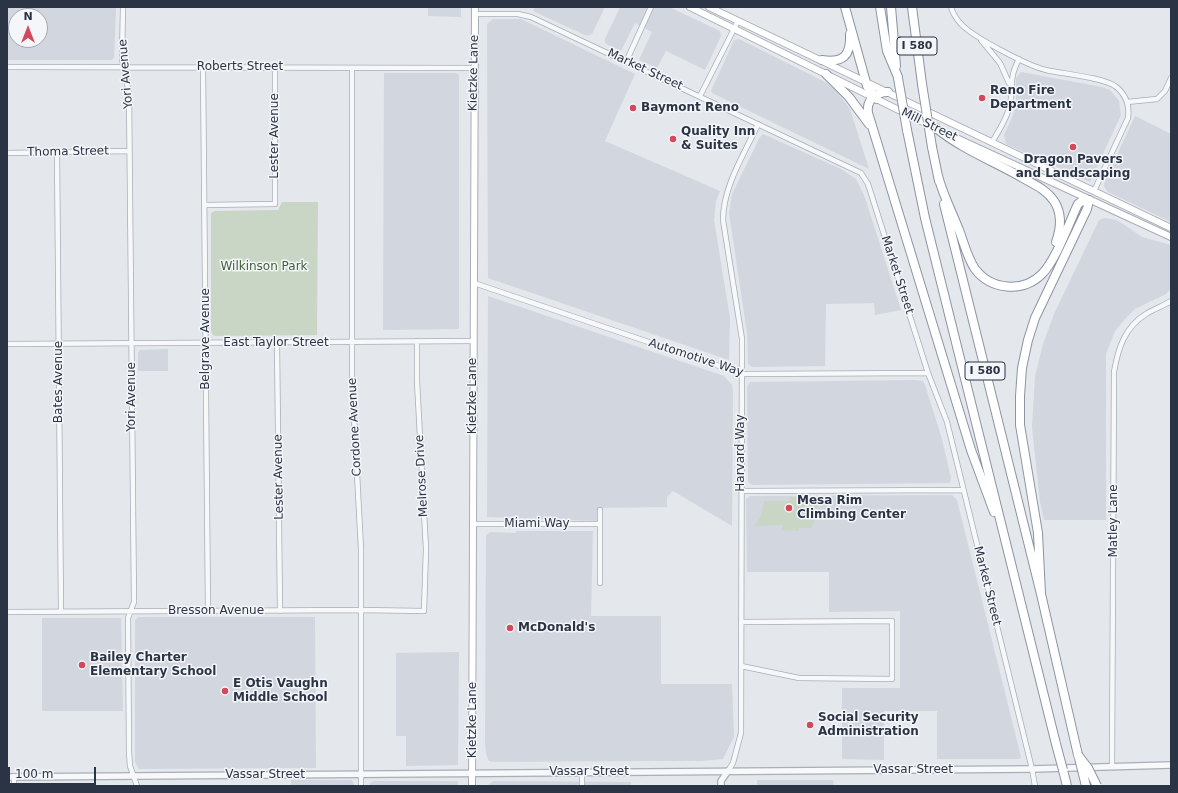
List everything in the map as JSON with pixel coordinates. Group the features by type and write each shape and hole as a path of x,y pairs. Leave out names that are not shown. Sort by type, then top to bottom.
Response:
{"highway":[{"path":"845,7 860,54 866,82 875,97"},
{"path":"880,7 887,51 898,77"},
{"name":"I 580","path":"890,7 898,77 925,218 1067,786"},
{"name":"I 580","path":"912,7 922,84 938,176 1041,594 1086,786"},
{"path":"822,60 837,61 847,54 850,44 850,25"},
{"path":"826,74 842,88 856,105 870,126 878,143"},
{"path":"888,92 881,93 875,97 869,103 868,111 974,461 1003,531"},
{"path":"936,128 957,143 1038,186 1051,197 1059,210 1060,221 1050,264"},
{"path":"938,176 970,260 976,270 985,278 1001,286 1022,285 1038,278 1050,264 1078,204 1082,201 1089,200 1087,209 1033,324 1026,347 1022,375 1020,410 1021,439 1038,533 1041,594"},
{"path":"1078,755 1088,768 1097,786"},
{"path":"1063,770 1063,786"}],"main road":[{"name":"Mill Street","path":"690,7 936,128 1171,237"},
{"name":"Mill Street","path":"713,8 1171,228"},
{"name":"Kietzke Lane","path":"472,786 475,10"},
{"path":"1089,200 1094,191"}],"street":[{"name":"Yori Avenue","path":"123,7 123,67 129,93 132,343 134,602 128,618 129,752 130,766 137,786"},
{"path":"626,62 651,7"},
{"path":"951,7 959,22 989,48 1000,63 1007,74 1011,91"},
{"name":"Market Street","path":"475,10 526,16 858,170 865,178 928,373 947,422 1035,786"},
{"path":"700,96 738,20"},
{"path":"970,31 1019,59 1040,69 1111,84 1119,89 1127,102 1129,110 1127,121 1094,191"},
{"path":"992,142 1008,112 1011,91 1011,76 1019,59"},
{"name":"Roberts Street","path":"7,67 474,68"},
{"name":"Belgrave Avenue","path":"203,67 208,611"},
{"name":"Lester Avenue","path":"205,205 275,204 275,68"},
{"name":"Cordone Avenue","path":"352,68 352,379 361,549 361,786"},
{"path":"1127,102 1157,99 1165,91 1171,78"},
{"name":"Harvard Way","path":"721,786 721,781 733,763 740,739 741,666 742,339 723,220 723,209 727,192 758,124"},
{"name":"Thoma Street","path":"7,153 129,151"},
{"name":"Bates Avenue","path":"56,152 61,612"},
{"name":"Automotive Way","path":"474,284 742,374 928,373"},
{"name":"Matley Lane","path":"1112,767 1114,372 1120,344 1131,327 1146,314 1171,301"},
{"name":"East Taylor Street","path":"7,344 473,341"},
{"name":"Melrose Drive","path":"417,342 417,381 426,549 424,611"},
{"name":"Lester Avenue","path":"277,343 280,611"},
{"path":"741,491 963,490"},
{"path":"600,510 600,582"},
{"name":"Miami Way","path":"473,524 600,524"},
{"name":"Bresson Avenue","path":"7,612 424,611"},
{"path":"741,622 892,621 892,679 799,678 741,666"},
{"name":"Vassar Street","path":"7,776 1032,769 1171,766"},
{"path":"582,772 582,786"},
{"path":"14,776 14,786"}],"shaded area":[{"path":"7,7 116,7 114,58 111,60 7,60"},
{"path":"428,7 461,7 461,17 428,16"},
{"path":"535,7 605,7 592,34 587,36 533,11"},
{"path":"620,7 669,7 720,31 721,36 705,70 666,51 657,68 639,60 652,32 635,23 621,51 605,43 605,39"},
{"path":"493,19 521,19 635,74 605,141 720,191 716,201 714,220 730,318 729,360 488,278 487,24"},
{"path":"739,39 827,83 836,91 850,109 869,169 712,93 711,91 734,40"},
{"path":"1021,72 1102,87 1110,90 1119,101 1121,115 1090,182 1006,144 1004,135 1013,115 1016,101 1016,78"},
{"path":"384,73 456,73 459,75 459,329 383,330"},
{"path":"1135,116 1171,134 1171,222 1108,192 1104,186"},
{"path":"763,134 841,169 856,179 864,195 901,310 875,315 874,303 826,304 825,366 752,367 748,364 747,333 729,213 732,194 760,137"},
{"path":"1105,218 1116,220 1142,237 1171,245 1171,289 1166,294 1135,309 1126,318 1115,331 1106,354 1106,520 1044,520 1040,502 1032,427 1035,376 1043,344 1054,314 1099,220"},
{"path":"488,296 724,376 732,385 733,391 732,526 673,491 667,497 667,507 598,508 598,521 487,517"},
{"path":"168,349 168,371 138,371 138,353 140,350"},
{"path":"923,381 925,385 942,439 951,478 950,483 752,485 748,482 747,387 750,382"},
{"path":"952,495 957,500 1021,757 1019,759 937,759 937,711 884,711 884,760 842,759 842,688 900,688 900,611 829,612 829,572 747,572 746,499 750,496"},
{"path":"516,531 593,531 591,616 661,616 661,684 732,684 734,737 723,759 702,761 489,761 486,754 485,742 486,535 490,532 516,533"},
{"name":"E Otis Vaughn Middle School","path":"138,617 315,617 316,768 139,769 135,762 135,620"},
{"name":"Bailey Charter Elementary School","path":"42,618 121,618 123,711 42,711"},
{"path":"459,652 458,765 406,766 406,736 396,736 396,653"},
{"path":"291,780 352,780 354,786 291,786"},
{"path":"757,780 833,780 834,786 757,786"},
{"path":"374,781 458,781 458,786 369,786 370,783"},
{"path":"493,781 631,782 631,786 487,786"}],"green space":[{"name":"Wilkinson Park","path":"282,202 318,202 317,335 215,336 212,334 211,330 211,213 215,211 278,210"},
{"name":"Mesa Rim Climbing Center","path":"790,497 819,497 812,528 799,528 798,531 782,530 783,525 754,526 761,516 764,501 789,501"}],"place":[{"name":"Reno Fire Department","path":"982,98"},
{"name":"Baymont Reno","path":"633,108"},
{"name":"Quality Inn & Suites","path":"673,139"},
{"name":"Dragon Pavers and Landscaping","path":"1073,147"},
{"name":"Mesa Rim Climbing Center","path":"789,508"},
{"name":"McDonald's","path":"510,628"},
{"name":"Bailey Charter Elementary School","path":"82,665"},
{"name":"E Otis Vaughn Middle School","path":"225,691"},
{"name":"Social Security Administration","path":"810,725"}]}
